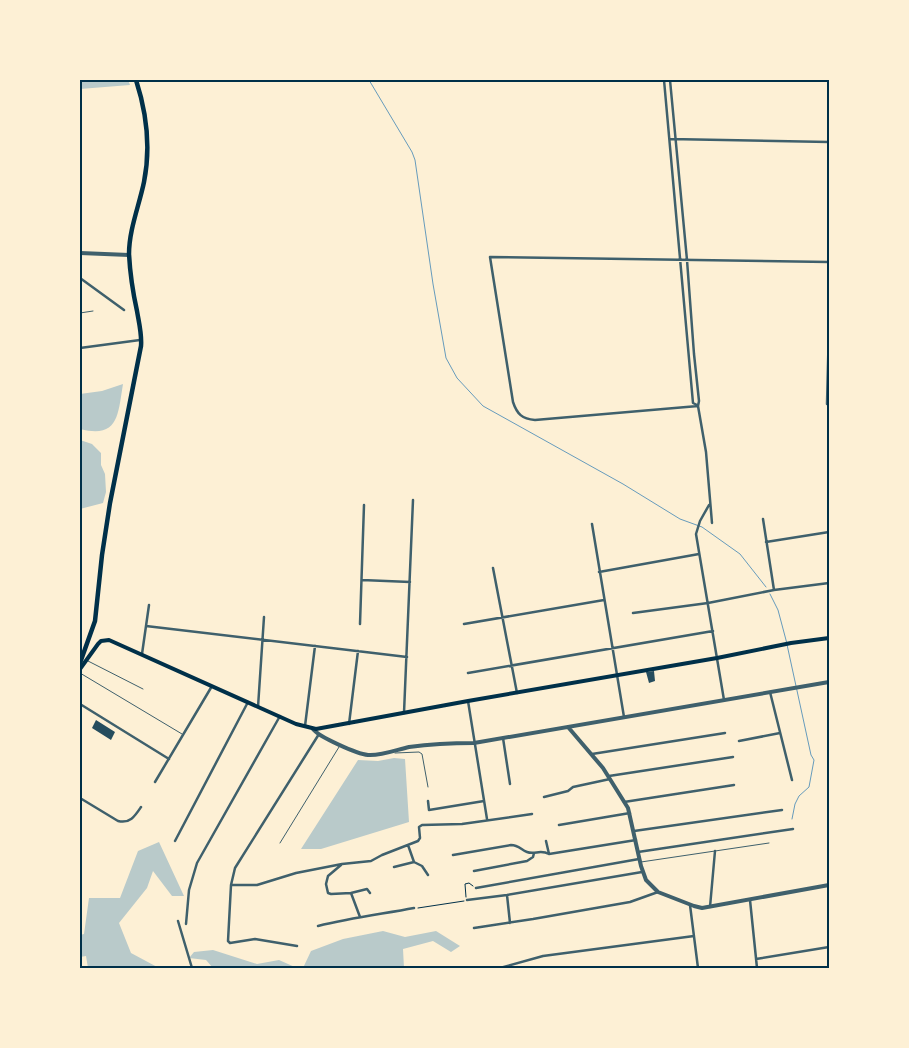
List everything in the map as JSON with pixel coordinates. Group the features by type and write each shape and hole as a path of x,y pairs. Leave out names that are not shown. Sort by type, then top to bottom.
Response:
{"main road":[{"path":"80,664 96,621 106,525 142,340 129,255 131,233 144,183 148,158 147,126 136,80"},
{"path":"80,669 98,644 106,640 142,654 305,727 319,731 468,701 617,676 791,643 829,638"}],"street":[{"path":"664,80 693,403 698,406"},
{"path":"670,80 687,260 698,406 706,452 712,523"},
{"path":"670,139 829,142"},
{"path":"675,198 681,198"},
{"path":"80,253 129,255"},
{"path":"698,406 535,420 521,417 516,410 514,402 490,257 829,262"},
{"path":"80,278 124,310"},
{"path":"827,404 829,324"},
{"path":"80,348 142,340"},
{"path":"688,354 694,354"},
{"path":"404,713 414,500"},
{"path":"710,503 696,530 724,700"},
{"path":"360,624 364,505"},
{"path":"763,519 774,590"},
{"path":"592,524 624,717"},
{"path":"766,542 829,532"},
{"path":"599,572 699,554"},
{"path":"493,568 517,693"},
{"path":"362,580 410,582"},
{"path":"633,613 829,583"},
{"path":"464,624 604,600"},
{"path":"142,654 148,605"},
{"path":"258,706 264,640 264,617"},
{"path":"146,626 407,657"},
{"path":"468,673 712,630"},
{"path":"305,727 315,646"},
{"path":"349,724 358,651"},
{"path":"298,946 255,939 228,941 231,885 235,868 319,731 365,755 440,744 474,743 829,682"},
{"path":"155,782 212,686"},
{"path":"770,692 792,780"},
{"path":"468,701 487,819"},
{"path":"175,841 248,702"},
{"path":"80,704 169,759"},
{"path":"186,924 189,890 197,863 280,716"},
{"path":"568,727 592,754 624,802 630,813 642,872 648,884 658,892 690,905 710,907 829,885"},
{"path":"592,754 725,733"},
{"path":"739,741 780,733"},
{"path":"503,738 510,784"},
{"path":"544,797 609,777 734,757"},
{"path":"624,802 734,785"},
{"path":"80,798 118,821 123,822 132,820 141,807"},
{"path":"428,801 430,810 484,800"},
{"path":"634,831 782,810"},
{"path":"559,825 630,813"},
{"path":"231,885 257,885 296,873 342,864 371,861 420,838 419,827 422,825 462,824 532,814"},
{"path":"638,852 793,829"},
{"path":"453,855 511,845 516,845 528,852 542,851 549,854 636,840"},
{"path":"546,841 549,854"},
{"path":"408,845 414,862"},
{"path":"710,907 715,851"},
{"path":"474,871 527,861 533,857 534,853"},
{"path":"476,888 640,861"},
{"path":"394,867 414,862 422,866 428,875"},
{"path":"342,864 328,876 326,889 328,894 351,893 367,889 370,892"},
{"path":"467,900 642,872"},
{"path":"474,928 630,902 658,892"},
{"path":"351,893 360,917"},
{"path":"507,895 510,923"},
{"path":"750,900 757,968"},
{"path":"690,905 698,968"},
{"path":"318,926 414,908"},
{"path":"178,920 192,968"},
{"path":"500,968 543,956 694,936"},
{"path":"756,959 829,947"}],"lane":[{"path":"80,313 93,311"},
{"path":"87,660 143,689"},
{"path":"80,673 183,734"},
{"path":"280,843 341,744"},
{"path":"381,753 421,753 428,787"},
{"path":"640,861 769,843"}],"path":[{"path":"414,908 467,900 465,884 469,883 476,888"}],"shaded area":[{"path":"80,80 128,80 130,85 80,89"},
{"path":"123,384 120,405 114,421 109,427 93,431 80,429 80,394 102,391"},
{"path":"80,440 92,444 101,453 101,465 105,474 106,492 103,503 80,509"},
{"path":"394,758 405,759 409,822 321,849 301,849 358,760 378,761"},
{"path":"159,842 184,896 172,896 153,871 147,888 119,923 131,953 159,968 88,968 86,956 80,957 80,935 84,934 89,898 120,898 138,851"},
{"path":"383,931 405,937 436,931 460,946 451,952 433,941 403,949 404,968 303,968 311,951 343,939"},
{"path":"213,950 257,964 279,960 297,968 213,968 206,960 189,958 194,952"}],"building":[{"path":"654,671 655,681 649,683 646,672"},
{"path":"96,720 115,732 111,740 92,728"}],"waterway":[{"path":"369,80 415,160 446,358 457,378 483,406 623,484 680,519 702,527 740,554 766,587"},
{"path":"770,594 778,610 786,640 811,755 814,760 809,787 799,796 792,819"}]}
